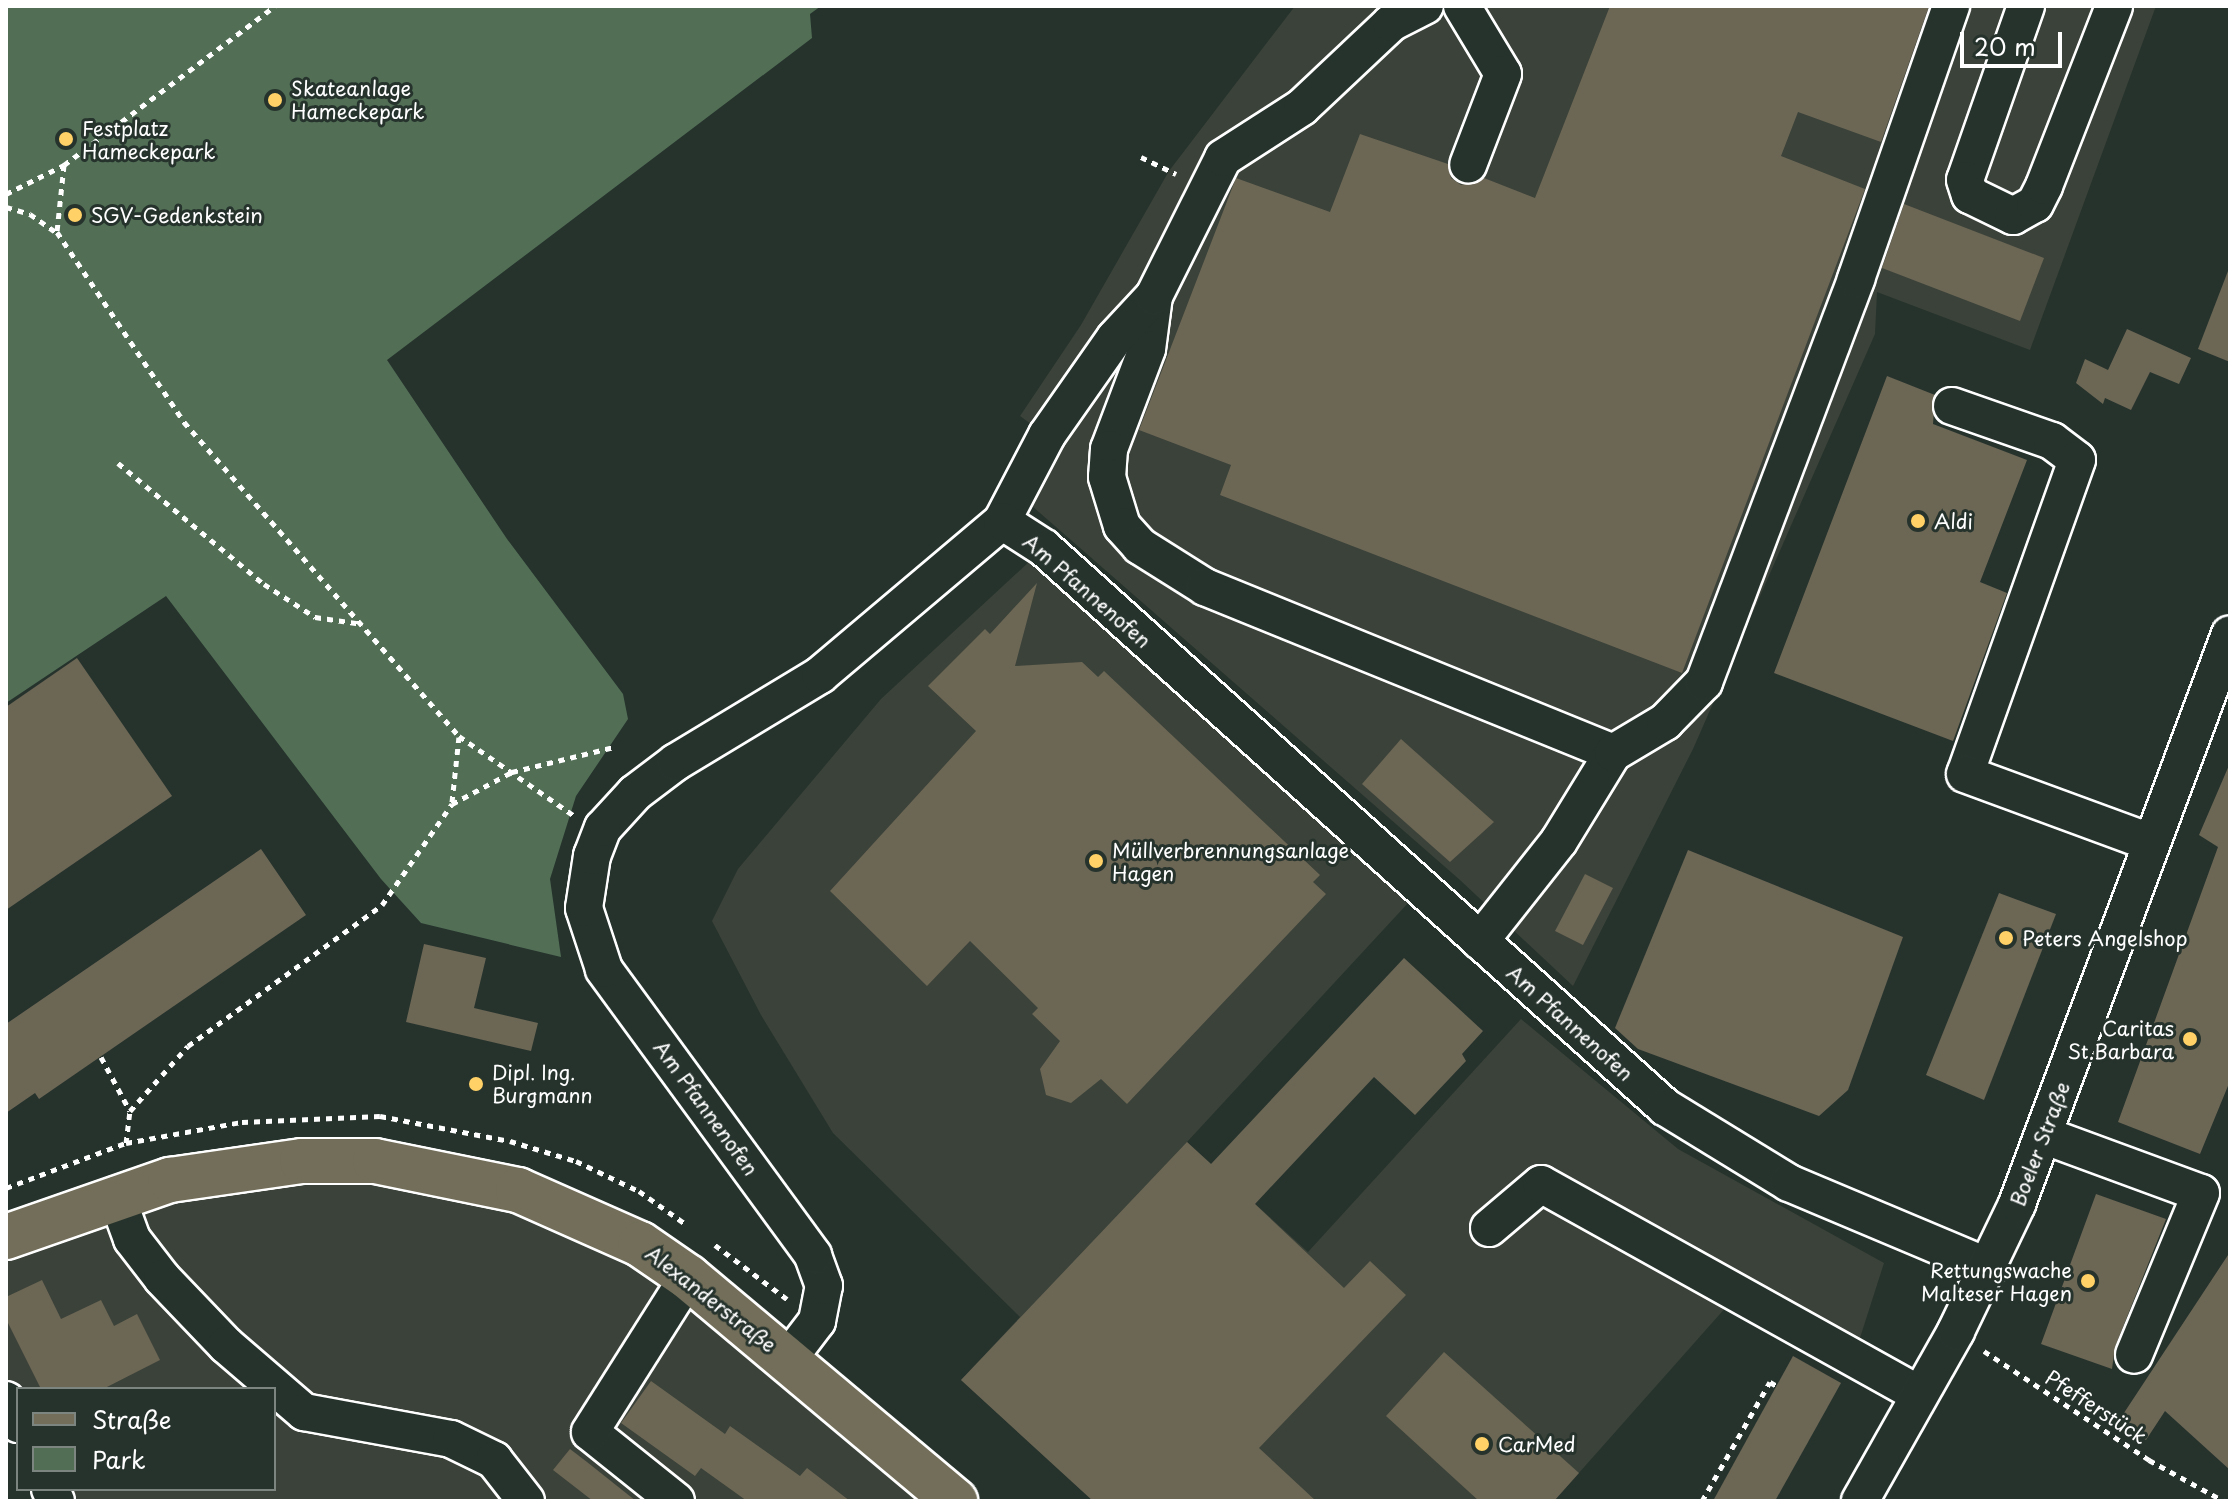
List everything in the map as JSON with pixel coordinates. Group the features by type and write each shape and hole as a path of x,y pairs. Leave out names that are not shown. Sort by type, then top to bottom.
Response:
{"main road":[{"name":"Alexanderstraße","path":"6,1237 116,1195 217,1169 302,1161 375,1161 518,1190 640,1244 688,1277 955,1501"}],"street":[{"path":"1002,521 1040,444 1115,338 1154,296 1223,158 1302,107 1389,14 1425,6"},
{"path":"1462,6 1503,74 1468,165"},
{"path":"1480,941 1559,841 1613,753 1665,722 1704,682 1856,279 1951,6"},
{"path":"2026,6 1965,180 1970,195 2013,216 2035,204 2044,186 2114,6"},
{"path":"1154,296 1147,349 1109,449 1107,477 1122,526 1140,546 1205,587 1613,753"},
{"path":"1952,406 2052,441 2077,460 1965,774 2150,842"},
{"name":"Am Pfannenofen","path":"788,1359 817,1321 824,1286 813,1255 594,949 584,887 603,828 635,793 676,762 820,675 1002,521 1044,548 1626,1076 1725,1147 1841,1207 1989,1267"},
{"name":"Boeler Straße","path":"1860,1501 1989,1267 2043,1135 2230,634"},
{"path":"2043,1135 2201,1193 2134,1355"},
{"path":"1489,1228 1541,1184 1919,1394"},
{"path":"116,1195 132,1239 162,1278 226,1345 275,1387"},
{"path":"676,1501 590,1432 688,1277"},
{"path":"276,1388 304,1412 451,1439 494,1460 526,1501"},
{"path":"6,1400 16,1420"}],"path":[{"path":"6,194 64,165 275,6"},
{"path":"220,49 225,55"},
{"path":"57,232 64,165"},
{"path":"6,207 30,214 57,232 184,422 459,736 570,814 603,828"},
{"path":"118,463 264,584 315,617 362,624"},
{"path":"130,1111 200,1033 382,905 452,804 460,768 459,736"},
{"path":"452,804 512,772 614,747"},
{"path":"6,1188 126,1143 130,1111 118,1083 101,1057"},
{"name":"Pfefferstück","path":"1956,1331 2149,1460 2224,1501"},
{"path":"1702,1501 1770,1382 1777,1386"}],"shaded area":[{"path":"1295,6 2156,6 2030,350 1877,292 1875,334 1693,749 1573,986 1460,880 1016,492 1046,435 1020,416 1081,325 1169,171"},
{"path":"1044,548 1421,889 1187,1142 1308,1252 1521,1019 1678,1149 1884,1263 1859,1341 1751,1279 1554,1501 1093,1501 961,1380 1020,1317 833,1133 761,1015 712,921 738,869 881,699"},
{"path":"302,1161 587,1217 955,1501 56,1501 51,1491 276,1491 276,1387 16,1387 6,1400 6,1237"}],"green space":[{"path":"6,6 821,6 810,14 812,38 387,360 507,539 623,694 628,719 576,796 550,879 561,957 421,923 381,879 166,596 6,703"}],"building":[{"path":"1610,6 1929,6 1881,142 1798,112 1781,156 1865,189 1682,673 1220,495 1231,465 1139,430 1236,178 1330,212 1360,134 1448,164 1451,178 1461,185 1484,178 1535,198"},
{"path":"1904,204 2044,258 2020,321 1882,268"},
{"path":"2230,272 2230,362 2198,349"},
{"path":"2127,329 2191,358 2179,384 2150,372 2131,410 2105,398 2103,404 2076,383 2085,359 2108,370"},
{"name":"Aldi","path":"1887,376 1935,395 1933,424 2027,460 1980,582 2007,593 1953,741 1774,673"},
{"name":"Müllverbrennungsanlage Hagen","path":"1037,583 1015,666 1082,662 1098,677 1104,671 1320,875 1313,882 1326,894 1127,1104 1101,1079 1071,1103 1046,1095 1040,1069 1060,1041 1032,1014 1038,1008 970,941 927,986 830,891 976,731 928,686 985,629 990,634"},
{"path":"77,658 172,796 6,910 6,707"},
{"path":"1401,739 1494,822 1450,862 1362,784"},
{"name":"Caritas St.Barbara","path":"2230,763 2230,1081 2200,1154 2118,1122 2218,847 2199,835"},
{"path":"261,849 306,915 39,1099 35,1093 6,1113 6,1024"},
{"path":"1688,850 1903,937 1848,1090 1819,1116 1638,1049 1615,1028"},
{"path":"1585,874 1613,888 1583,945 1555,931"},
{"path":"1999,893 2056,914 1984,1100 1926,1075"},
{"path":"424,944 486,958 474,1008 538,1023 531,1051 406,1022"},
{"path":"1404,958 1483,1031 1462,1054 1466,1061 1415,1115 1374,1077 1255,1204 1344,1288 1370,1261 1406,1295 1259,1448 1316,1501 1093,1501 961,1380 1187,1142 1211,1164"},
{"name":"Rettungswache Malteser Hagen","path":"2096,1194 2166,1219 2115,1347 2112,1369 2041,1344"},
{"path":"2230,1252 2230,1470 2165,1411 2146,1440 2118,1422"},
{"path":"42,1280 61,1319 101,1300 114,1326 137,1314 160,1360 107,1387 40,1387 6,1319 6,1297"},
{"name":"CarMed","path":"1444,1352 1579,1473 1554,1501 1479,1501 1386,1416"},
{"path":"1793,1356 1841,1383 1775,1501 1713,1501"},
{"path":"651,1381 725,1434 730,1426 800,1476 807,1468 850,1501 747,1501 701,1468 695,1476 621,1423"},
{"path":"570,1449 636,1501 593,1501 553,1470"}],"place":[{"name":"Skateanlage Hameckepark","path":"275,100"},
{"name":"Festplatz Hameckepark","path":"66,139"},
{"name":"SGV-Gedenkstein","path":"75,215"},
{"name":"Aldi","path":"1918,521"},
{"name":"Müllverbrennungsanlage Hagen","path":"1096,861"},
{"name":"Peters Angelshop","path":"2006,938"},
{"name":"Caritas St.Barbara","path":"2190,1039"},
{"name":"Dipl. Ing. Burgmann","path":"476,1084"},
{"name":"Rettungswache Malteser Hagen","path":"2088,1281"},
{"name":"CarMed","path":"1482,1444"}]}
